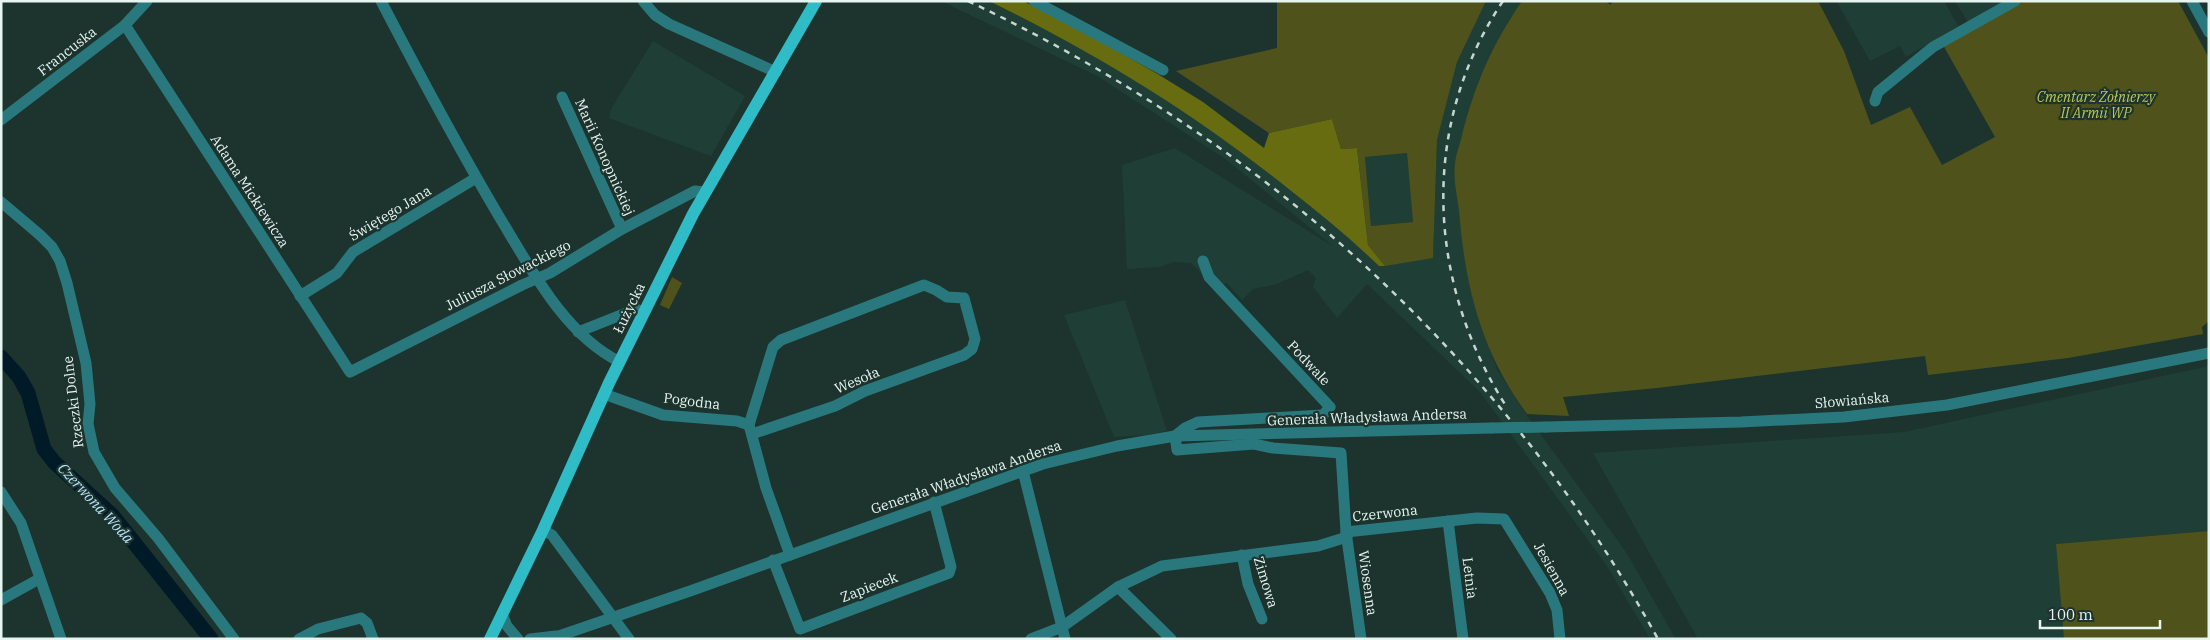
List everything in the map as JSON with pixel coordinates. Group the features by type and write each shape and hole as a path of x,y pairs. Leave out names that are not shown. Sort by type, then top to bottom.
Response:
{"main road":[{"name":"Łużycka","path":"490,639 543,530 643,312 705,192 816,1"}],"street":[{"name":"Francuska","path":"1,120 125,24 147,1"},
{"path":"381,1 476,178 536,279 578,332 597,349 620,362"},
{"path":"643,1 655,15 669,24 776,72"},
{"path":"1034,1 1163,70"},
{"path":"1875,101 1878,92 1933,46 2015,1"},
{"path":"2192,1 2209,32"},
{"name":"Adama Mickiewicza","path":"125,24 350,372"},
{"name":"Marii Konopnickiej","path":"562,96 622,230"},
{"name":"Świętego Jana","path":"300,296 337,273 353,252 476,178"},
{"name":"Juliusza Słowackiego","path":"350,372 550,273 622,230 695,191 705,192"},
{"name":"Rzeczki Dolne","path":"1,202 40,235 52,247 60,261 68,283 86,364 90,404 88,424 94,452 115,488 158,538 234,639"},
{"name":"Podwale","path":"1175,436 1185,428 1198,422 1323,415 1330,407 1209,277 1203,261"},
{"name":"Wesoła","path":"924,286 936,290 947,297 964,298 976,339 972,349 964,354 865,391 835,406 751,430 773,347 781,340 924,286"},
{"path":"578,332 636,309 643,312"},
{"name":"Słowiańska","path":"1492,428 1741,422 1844,417 1947,404 2209,353"},
{"name":"Pogodna","path":"604,394 663,415 737,421 751,430"},
{"name":"Generała Władysława Andersa","path":"530,639 560,637 1022,471 1117,446 1175,436 1492,428"},
{"path":"751,430 766,488 790,555"},
{"name":"Czerwona","path":"1175,436 1177,450 1254,444 1273,448 1341,453 1346,535 1448,521 1504,518"},
{"path":"1022,471 1065,639"},
{"path":"1,492 20,523 60,639"},
{"name":"Zapiecek","path":"773,560 800,629 949,573 951,567 934,502"},
{"name":"Jesienna","path":"1504,518 1550,593 1557,610 1560,639"},
{"name":"Letnia","path":"1448,521 1463,639"},
{"path":"543,530 552,535 557,541 629,639"},
{"path":"1032,639 1062,627 1118,587 1162,566 1318,546 1346,535"},
{"name":"Wiosenna","path":"1346,535 1361,639"},
{"name":"Zimowa","path":"1242,555 1248,584 1262,619"},
{"path":"1,600 40,579"},
{"path":"1118,587 1171,639"},
{"path":"502,614 507,626 518,639"},
{"path":"299,639 318,629 361,618 367,623 373,639"}],"shaded area":[{"path":"941,1 989,1 1091,53 1163,97 1242,151 1350,237 1380,266 1433,257 1437,140 1457,62 1486,1 1522,1 1508,22 1478,319 1497,369 1521,407 1626,552 1676,639 1650,639 1607,566 1480,392 1367,284 1337,318 1313,287 1316,278 1308,270 1277,284 1253,289 1242,300 1227,283 1219,285 1211,283 1191,263 1174,262 1159,267 1127,269 1122,165 1175,148 1334,247 1224,158 1097,76"},
{"path":"989,1 1023,1 1073,26 1203,102 1264,148 1269,133 1332,119 1341,149 1357,148 1368,245 1385,266 1379,266 1347,236 1302,199 1182,111 1069,42"},
{"path":"1944,1 1958,26 1906,57 1900,46 1870,61 1837,2"},
{"path":"1955,1 2007,1 1968,22"},
{"path":"653,41 745,96 711,156 609,118 611,109"},
{"path":"1407,153 1413,222 1371,226 1365,157"},
{"path":"1125,300 1167,431 1146,435 1114,437 1064,315"},
{"path":"2209,366 2209,531 2056,544 2064,639 1698,639 1593,453 1904,432"}],"green space":[{"path":"1277,1 1486,1 1457,62 1437,140 1433,258 1385,266 1368,245 1357,148 1341,149 1332,119 1269,133 1176,71 1277,48","holes":["1407,153 1413,222 1371,226 1365,157"]},
{"name":"Cmentarz Żołnierzy II Armii WP","path":"1522,1 1605,1 1611,5 1612,1 1818,1 1844,51 1871,125 1910,107 1942,165 1995,137 1943,45 2023,1 2178,1 2209,58 2209,321 2202,327 2203,334 2068,358 1928,375 1925,356 1657,388 1563,397 1569,416 1527,414 1511,391 1498,367 1478,317 1466,265 1454,175 1457,152 1468,113 1486,63 1502,32"},
{"path":"672,277 682,283 669,309 660,305"},
{"path":"2209,531 2209,639 2064,639 2056,544"}],"waterway":[{"name":"Czerwona Woda","path":"1,357 19,377 28,393 44,449 54,462 112,515 211,639"}],"railway":[{"path":"968,1 1076,57 1178,119 1274,189 1364,265 1448,348 1525,438 1595,535 1658,639"},
{"path":"1503,1 1476,49 1457,100 1446,151 1443,204 1448,256 1460,308 1480,358 1506,406"}]}
